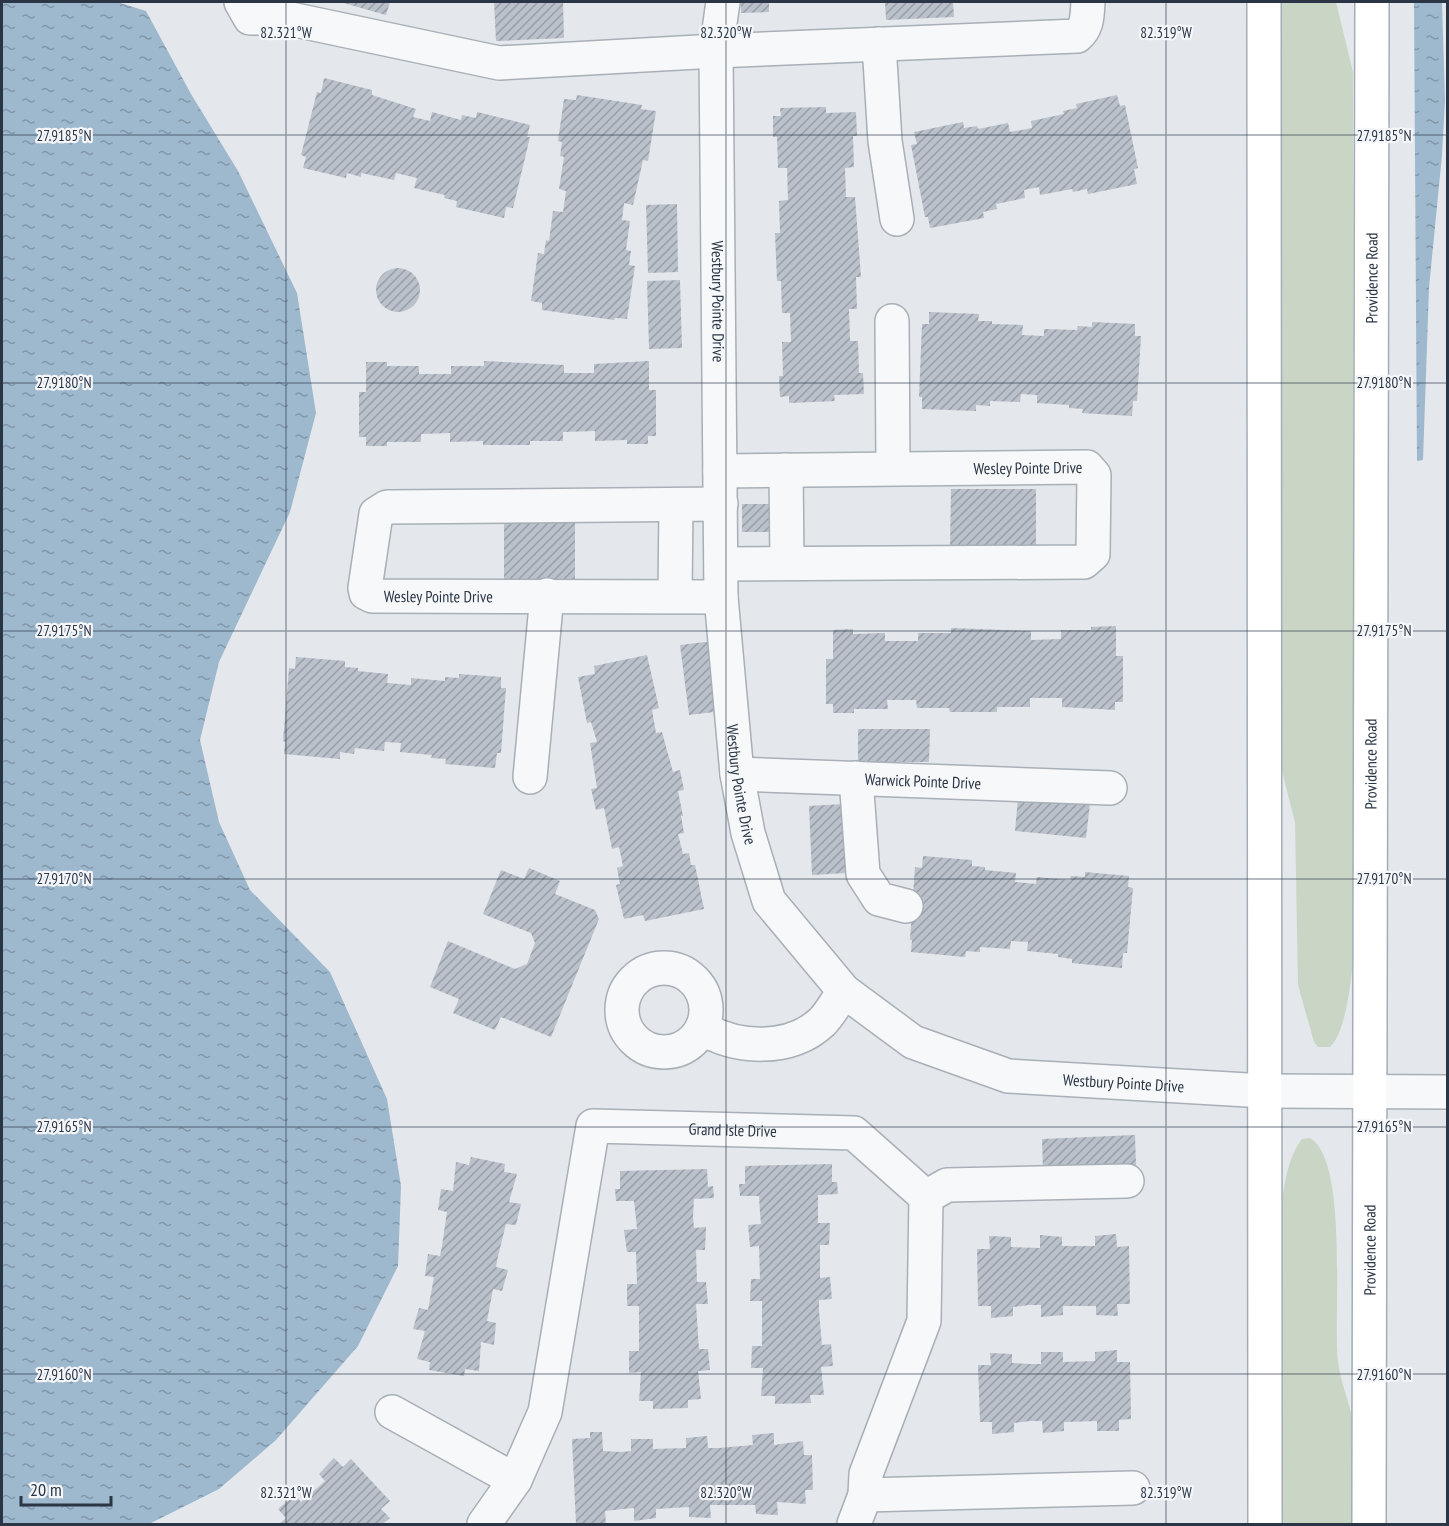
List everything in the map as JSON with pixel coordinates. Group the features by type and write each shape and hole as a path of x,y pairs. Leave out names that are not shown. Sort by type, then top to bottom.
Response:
{"main road":[{"path":"1264,2 1265,1524"},
{"name":"Providence Road","path":"1369,1524 1372,2"}],"street":[{"path":"242,2 250,18 286,18 499,63 716,51 1077,36 1083,31 1087,19 1088,2"},
{"name":"Westbury Pointe Drive","path":"723,2 716,51 723,564 721,597 737,774 748,833 769,901 844,991 913,1042 1008,1076 1264,1091 1448,1092"},
{"path":"879,44 885,141 897,219"},
{"path":"892,321 893,467"},
{"name":"Wesley Pointe Drive","path":"720,471 893,467 1087,467 1094,475 1093,554 1084,562 723,564"},
{"path":"786,470 787,562"},
{"name":"Wesley Pointe Drive","path":"721,504 387,507 376,514 365,588 366,593 372,596 721,597"},
{"path":"675,596 676,505"},
{"path":"530,777 547,595"},
{"name":"Warwick Pointe Drive","path":"737,774 1110,788"},
{"path":"856,778 862,874 879,899 906,906"},
{"path":"702,1029 719,1039 742,1044 792,1039 822,1023 844,991"},
{"name":"Grand Isle Drive","path":"484,1524 515,1480 545,1412 593,1126 854,1133 926,1197"},
{"path":"1127,1181 947,1185 926,1197 924,1322 867,1474 860,1510 1133,1488"},
{"path":"392,1412 515,1480"}],"green space":[{"path":"1279,2 1336,2 1353,72 1354,950 1345,1016 1341,1029 1330,1047 1318,1047 1314,1042 1298,985 1295,823 1279,759"},
{"path":"1310,1138 1322,1152 1330,1176 1335,1207 1338,1361 1353,1423 1354,1524 1279,1524 1281,1208 1287,1172 1293,1154 1302,1139"}],"water":[{"path":"2,2 117,2 146,11 191,94 238,171 297,293 316,413 290,512 219,662 200,740 219,822 250,890 330,972 387,1099 401,1186 398,1266 358,1346 276,1440 219,1489 149,1524 2,1524"},
{"path":"1414,2 1442,2 1445,100 1429,288 1423,460 1417,461"}],"building":[{"path":"340,2 390,2 386,15"},
{"path":"494,2 563,2 564,38 496,41"},
{"path":"741,2 769,2 769,12 741,13"},
{"path":"885,2 953,2 954,17 886,20"},
{"path":"324,78 372,90 372,95 416,109 413,117 430,121 432,112 461,120 462,115 476,118 477,112 530,125 527,137 530,137 513,208 506,207 504,218 456,207 457,201 444,198 445,195 414,188 417,178 396,173 394,180 361,173 361,177 347,173 346,178 303,168 306,157 301,155 317,92 321,93"},
{"path":"577,95 642,105 641,109 656,111 648,161 643,160 633,205 624,203 622,220 630,221 626,250 631,251 629,265 635,266 627,319 615,318 614,320 542,310 542,303 531,301 538,253 544,254 546,240 549,241 553,211 563,212 566,191 559,189 564,157 560,156 562,142 558,141 564,99 576,100"},
{"path":"1117,95 1120,106 1125,105 1138,168 1134,169 1137,184 1088,194 1087,189 1073,192 1072,189 1040,195 1039,187 1024,190 1025,198 996,204 997,209 983,212 984,218 930,228 928,217 925,217 911,145 917,144 914,132 963,122 964,128 977,126 978,129 1008,123 1010,132 1032,128 1031,121 1064,114 1063,111 1077,108 1076,104"},
{"path":"826,107 826,113 856,112 857,136 853,136 854,167 845,168 846,197 855,197 861,277 856,277 857,309 849,309 850,341 858,341 859,373 863,373 864,394 834,395 835,401 789,403 789,396 780,397 779,376 783,376 782,342 791,342 790,313 782,313 781,281 777,281 775,233 780,233 779,201 788,200 787,168 778,168 777,137 773,137 773,116 781,116 780,108"},
{"path":"677,204 678,272 648,273 646,205"},
{"path":"398,268 407,269 414,274 419,281 419,299 414,306 407,311 398,312 389,311 382,306 377,299 376,290 377,281 382,274 389,269"},
{"path":"680,280 682,348 649,349 647,281"},
{"path":"929,312 979,314 978,321 1023,325 1022,335 1044,336 1044,329 1077,330 1078,326 1092,327 1092,322 1135,324 1135,336 1141,336 1137,401 1133,401 1132,416 1082,413 1083,409 1069,408 1069,405 1037,403 1037,395 1021,394 1020,402 990,401 990,406 976,405 976,411 922,409 922,397 919,397 922,324 929,324"},
{"path":"484,361 564,365 564,373 594,373 594,364 649,361 649,390 656,390 656,436 648,436 648,444 627,444 627,440 595,441 595,431 563,432 563,441 530,441 530,445 483,445 483,441 450,442 450,433 421,434 421,442 387,442 387,446 366,446 366,437 359,437 359,392 366,392 366,362 387,362 387,366 419,366 419,374 451,374 451,366 484,366"},
{"path":"951,489 1036,489 1036,548 950,548"},
{"path":"742,504 769,504 769,532 742,532"},
{"path":"504,523 575,523 575,583 504,583"},
{"path":"1116,626 1116,656 1123,656 1123,702 1115,702 1115,710 1062,707 1062,698 1030,698 1030,707 997,707 997,712 950,712 949,708 917,708 916,700 887,700 888,709 854,709 854,713 833,713 833,704 826,704 826,659 833,659 833,630 853,629 853,634 885,633 885,641 918,641 918,633 951,633 951,628 1031,631 1031,640 1061,639 1061,630 1091,630 1091,627"},
{"path":"714,641 723,711 689,715 680,645"},
{"path":"647,655 659,708 652,710 656,733 662,732 673,772 680,770 684,790 678,791 684,833 678,834 683,854 689,853 691,865 695,865 704,909 645,921 643,915 624,919 616,885 620,884 617,868 623,866 619,847 612,849 604,808 596,810 591,789 597,788 590,743 597,742 591,722 587,723 578,677 595,674 594,666"},
{"path":"296,657 345,661 345,667 358,668 358,671 388,674 387,683 411,685 411,678 445,681 445,677 459,678 459,674 501,677 501,688 506,688 501,753 497,753 495,768 445,764 446,759 431,758 432,755 400,752 401,743 385,742 384,751 355,748 354,754 340,752 340,759 284,754 289,668 295,669"},
{"path":"858,729 930,729 929,762 858,762"},
{"path":"1018,798 1090,804 1086,838 1015,831"},
{"path":"843,804 846,873 812,875 809,806"},
{"path":"923,856 972,860 972,866 985,867 985,870 1016,873 1015,882 1036,884 1037,877 1070,880 1071,876 1085,877 1085,872 1129,876 1128,887 1133,888 1127,953 1123,953 1122,968 1072,963 1072,959 1058,957 1058,954 1027,951 1028,942 1011,941 1010,949 980,947 980,952 966,951 965,957 911,952 915,867 922,868"},
{"path":"529,868 560,881 555,894 595,910 599,919 551,1037 501,1017 495,1030 453,1013 459,999 430,987 448,941 515,969 527,964 535,943 531,933 483,914 501,870 524,879"},
{"path":"1135,1135 1136,1167 1043,1170 1042,1139"},
{"path":"471,1157 505,1164 504,1172 517,1174 509,1202 521,1204 516,1225 506,1224 498,1256 496,1267 508,1270 502,1291 493,1289 487,1321 496,1323 494,1345 481,1342 479,1371 465,1369 464,1376 429,1370 430,1362 417,1359 425,1331 413,1329 419,1308 428,1310 434,1277 425,1276 428,1254 440,1256 442,1246 447,1212 438,1210 441,1189 453,1191 456,1162 469,1165"},
{"path":"832,1164 832,1182 837,1182 838,1194 818,1195 818,1223 830,1223 829,1245 820,1245 820,1278 830,1277 832,1299 819,1300 819,1311 822,1345 831,1344 833,1366 821,1367 824,1395 810,1395 811,1403 775,1404 775,1396 761,1396 763,1368 751,1368 752,1346 762,1346 762,1301 750,1301 751,1279 760,1279 759,1246 750,1247 748,1225 761,1224 759,1196 740,1196 739,1184 745,1184 745,1166"},
{"path":"707,1169 708,1187 713,1186 714,1198 694,1199 693,1217 694,1228 706,1227 705,1250 696,1250 697,1282 706,1282 708,1304 696,1304 699,1349 708,1349 710,1370 698,1371 701,1399 688,1400 688,1408 653,1409 653,1401 639,1401 641,1372 629,1373 629,1351 639,1351 639,1306 627,1306 627,1284 637,1284 636,1252 627,1252 624,1230 637,1229 634,1201 616,1201 615,1189 620,1189 620,1171"},
{"path":"1116,1234 1117,1247 1129,1246 1130,1304 1117,1304 1118,1316 1096,1315 1096,1306 1063,1306 1063,1315 1041,1317 1041,1305 1029,1305 1013,1307 1013,1316 991,1318 991,1306 978,1306 977,1249 990,1249 989,1236 1011,1237 1011,1247 1040,1248 1040,1235 1062,1237 1062,1246 1095,1246 1095,1236"},
{"path":"1117,1350 1117,1362 1130,1362 1131,1419 1119,1420 1119,1431 1097,1431 1097,1421 1064,1422 1064,1431 1043,1433 1042,1421 1030,1421 1014,1423 1014,1432 992,1434 992,1422 980,1422 978,1365 991,1365 990,1353 1012,1354 1012,1363 1041,1364 1041,1352 1063,1352 1063,1362 1095,1361 1095,1352"},
{"path":"590,1432 602,1432 603,1451 621,1452 631,1451 631,1439 653,1439 653,1449 686,1448 686,1438 707,1436 708,1448 719,1448 753,1445 752,1435 774,1433 774,1445 803,1441 804,1455 812,1455 813,1490 805,1490 806,1504 777,1502 778,1515 756,1514 755,1505 710,1505 711,1518 689,1517 689,1507 656,1509 656,1518 634,1521 634,1508 605,1511 606,1524 576,1524 572,1439 590,1438"},
{"path":"334,1458 343,1467 351,1459 390,1501 381,1509 390,1518 382,1524 279,1524 286,1518 278,1509 295,1495 301,1502 325,1481 319,1474"}]}
